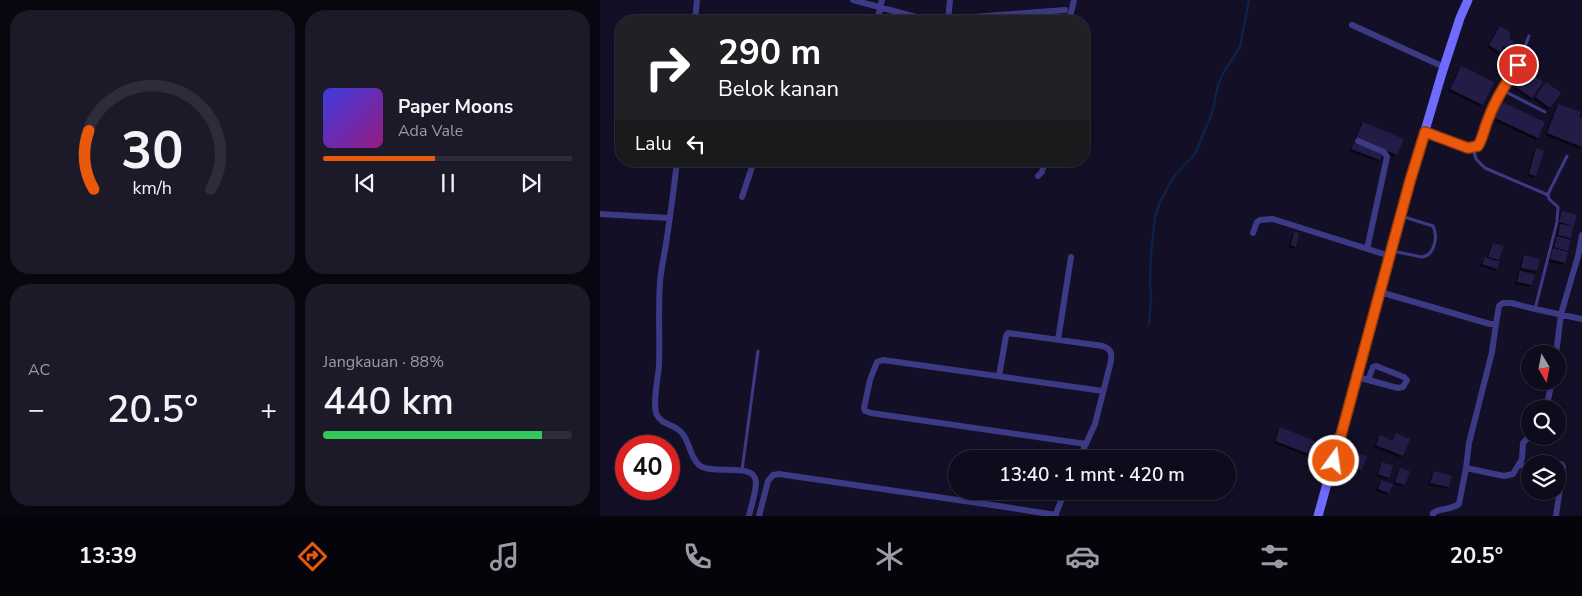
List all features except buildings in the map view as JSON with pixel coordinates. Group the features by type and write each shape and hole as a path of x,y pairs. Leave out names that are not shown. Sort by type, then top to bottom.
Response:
{"street":[{"path":"696,15 697,0"},
{"path":"853,0 881,3 909,15"},
{"path":"948,15 950,0"},
{"path":"1070,15 1074,0"},
{"path":"1318,516 1444,66 1468,0"},
{"path":"1017,15 1065,10"},
{"path":"1352,25 1444,66"},
{"path":"1358,141 1384,152 1387,157 1367,249"},
{"path":"676,167 660,280 658,307 659,366 654,405 655,411 662,422 681,432 692,456 700,466 714,470 742,470 752,474 756,479 756,485 749,516"},
{"path":"742,197 752,167"},
{"path":"1038,176 1043,167"},
{"path":"600,214 670,218"},
{"path":"1253,233 1257,222 1273,219 1367,249 1391,254"},
{"path":"1557,345 1561,314 1578,256 1582,235"},
{"path":"1058,340 1071,257"},
{"path":"1380,292 1475,320 1496,324"},
{"path":"1433,516 1436,511 1452,508 1459,504 1466,468 1468,443 1492,352 1497,312 1501,304 1511,303 1535,310 1582,318"},
{"path":"998,376 1007,334 1010,333 1108,348 1112,353 1112,361 1095,424 1083,450"},
{"path":"1086,444 871,413 864,408 870,380 877,362 880,361 1103,390"},
{"path":"1357,377 1368,380 1398,388 1403,387 1406,380 1404,377 1376,366 1373,367 1368,380"},
{"path":"1466,468 1507,476 1513,474 1520,465 1524,445"},
{"path":"759,516 768,480 773,475 780,474 1056,516 1062,500"},
{"path":"1556,516 1558,500"}],"lane":[{"path":"1425,132 1468,148 1478,146 1488,118 1502,90 1518,65 1529,36"},
{"path":"1502,90 1545,112"},
{"path":"1473,148 1476,159 1485,168 1548,195 1549,199 1558,207 1557,222 1535,310"},
{"path":"1548,195 1567,156"},
{"path":"1391,254 1427,256 1431,253 1436,236 1433,226 1401,216"},
{"path":"742,470 758,351"}],"waterway":[{"path":"1149,325 1151,254 1155,217 1160,202 1174,176 1195,154 1212,113 1218,85 1240,47 1249,0"}],"route":[{"path":"1334,461 1425,132 1468,148 1478,146 1488,118 1502,90 1518,65"}]}
